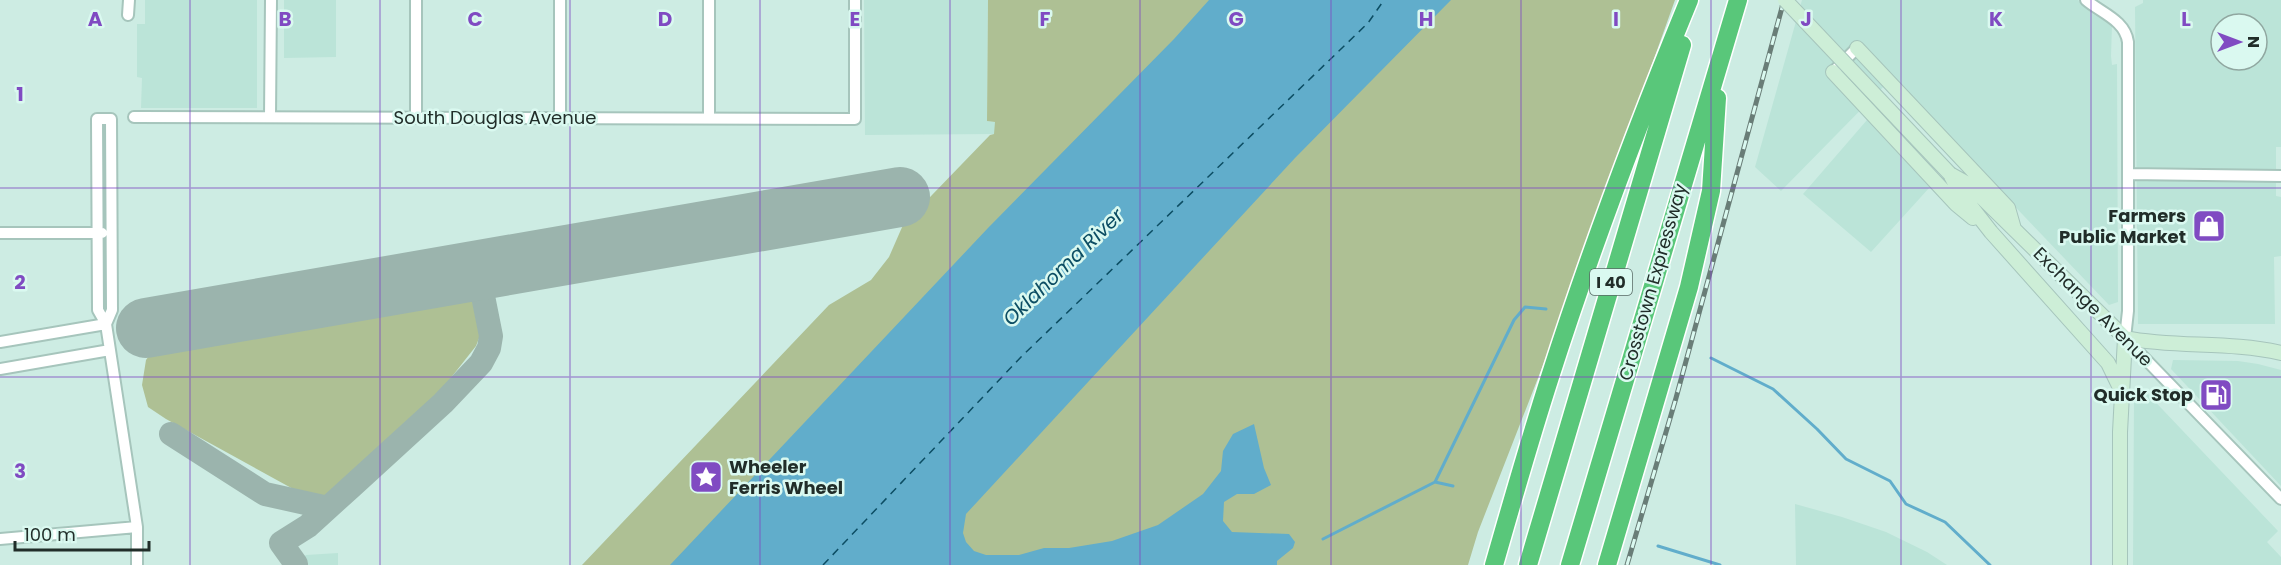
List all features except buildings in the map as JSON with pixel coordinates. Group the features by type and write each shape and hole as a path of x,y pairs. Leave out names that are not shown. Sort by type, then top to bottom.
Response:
{"highway":[{"path":"1494,565 1571,312 1641,116 1689,0"},
{"name":"I 40","path":"1528,565 1695,0"},
{"name":"Crosstown Expressway","path":"1570,565 1738,0"},
{"path":"1607,565 1689,287 1699,245 1711,191 1718,70"}],"main road":[{"name":"Exchange Avenue","path":"1785,0 1950,174 1959,191 1991,232 2108,363 2122,392"},
{"path":"1857,48 2008,208 2014,229"},
{"path":"1833,72 1956,204 1991,232"},
{"name":"Exchange Avenue","path":"1950,174 1968,184 2125,338"},
{"path":"2096,350 2111,349 2125,338 2150,343 2242,346 2281,353"},
{"path":"2120,565 2122,392 2125,338"}],"street":[{"path":"128,15 129,0"},
{"path":"270,117 271,0"},
{"path":"416,0 416,117"},
{"path":"560,0 560,118"},
{"path":"709,0 709,118"},
{"name":"South Douglas Avenue","path":"134,117 855,119 855,0"},
{"path":"2086,0 2119,23 2127,36 2128,311 2125,338"},
{"path":"1833,72 1857,48"},
{"path":"106,324 112,310 111,119 97,119 98,310 106,324 110,350 137,527 137,565"},
{"path":"2128,174 2281,176"},
{"path":"0,233 112,233"},
{"path":"98,273 112,272"},
{"path":"0,342 106,324"},
{"name":"Exchange Avenue","path":"2125,338 2281,499"},
{"path":"0,369 110,350"},
{"path":"0,539 137,527"}],"shaded area":[{"path":"145,0 257,0 257,108 141,108 142,78 137,77 137,24 145,24"},
{"path":"284,0 336,0 336,57 284,58"},
{"path":"864,0 988,0 987,121 995,122 995,134 865,135"},
{"path":"988,0 1675,0 1559,324 1478,532 1468,565 582,565 829,305 871,280 889,257 903,225 990,135 994,134 995,122 987,121"},
{"path":"1802,0 2078,0 2093,14 2112,25 2112,65 2117,64 2118,302 2109,305 1892,78 1781,191 1755,167"},
{"name":"Farmers Public Market","path":"2143,0 2281,0 2281,147 2276,147 2276,196 2281,197 2281,256 2274,257 2275,324 2138,324 2135,7 2143,3"},
{"path":"1867,120 1930,187 1871,252 1803,194"},
{"path":"475,295 481,333 476,346 431,403 327,499 315,501 148,407 142,385 146,360 159,342"},
{"path":"2173,360 2238,361 2281,370 2281,486 2171,369"},
{"path":"2144,390 2278,531 2267,542 2281,557 2281,565 2133,565 2134,401"},
{"path":"1795,504 1886,532 1927,552 1947,565 1796,565"},
{"path":"338,553 338,565 295,565 306,555"}],"water":[{"name":"Oklahoma River","path":"1209,0 1451,0 1295,158 966,514 963,533 966,542 974,551 986,555 1019,555 1044,548 1069,548 1112,541 1158,525 1203,494 1221,471 1223,451 1233,434 1254,424 1264,468 1271,485 1254,494 1237,494 1224,502 1223,521 1232,532 1289,534 1295,542 1293,548 1277,561 1277,565 670,565 988,228 1174,39"}],"waterway":[{"path":"1435,482 1514,320 1525,307 1546,309"},
{"path":"1711,358 1773,389 1846,459 1890,481 1906,504 1945,522 1990,565"},
{"path":"1323,539 1435,482 1453,486"},
{"path":"1658,546 1720,565"}],"ferry route":[{"path":"823,565 1021,357 1368,23 1384,0"}],"taxiway":[{"path":"296,564 281,543 308,526 443,403 481,363 489,348 491,336 478,271"},
{"path":"171,434 265,494 328,508"}],"runway":[{"path":"146,328 900,197"}],"railway":[{"path":"1627,565 1676,398 1784,0"}],"place":[{"name":"Farmers Public Market","path":"2209,226"},
{"name":"Quick Stop","path":"2216,395"},
{"name":"Wheeler Ferris Wheel","path":"706,477"}]}
